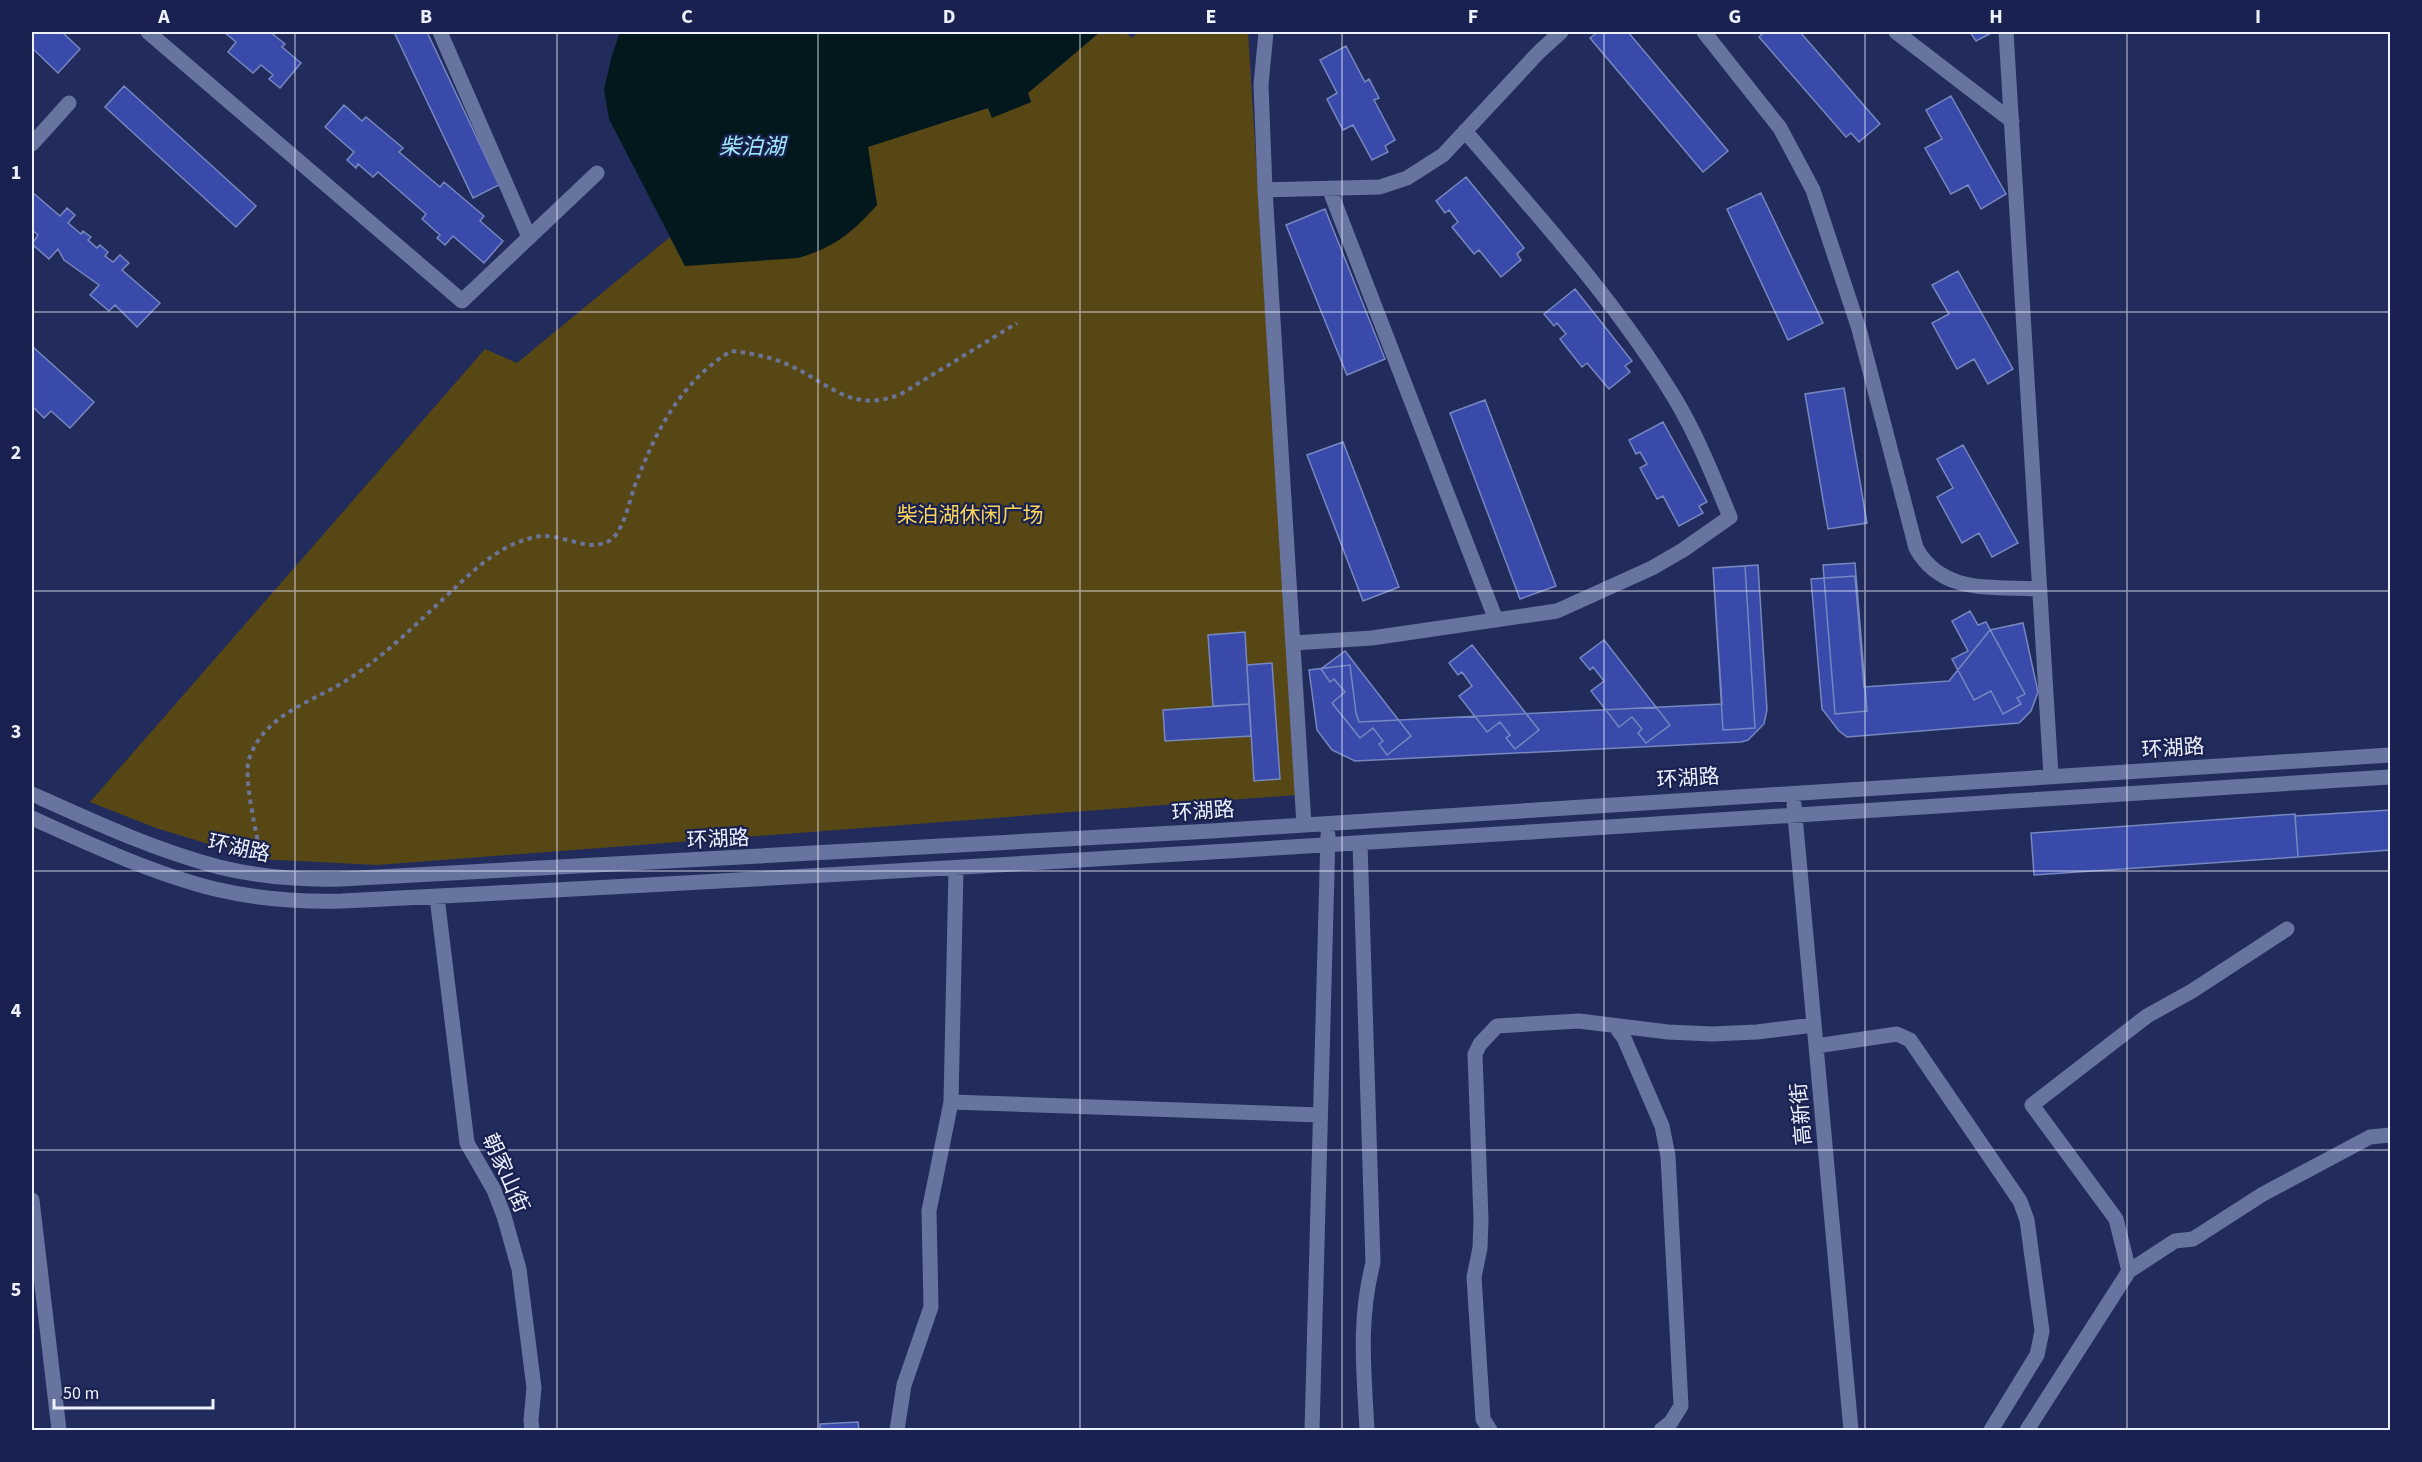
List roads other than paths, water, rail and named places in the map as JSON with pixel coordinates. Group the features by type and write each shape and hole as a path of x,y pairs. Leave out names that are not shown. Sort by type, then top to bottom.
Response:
{"street":[{"path":"148,32 165,37 462,301 597,173"},
{"path":"440,32 529,237"},
{"path":"1266,32 1261,85 1265,190 1304,825"},
{"path":"1265,190 1380,187 1407,178 1443,155 1539,51 1561,32"},
{"path":"1704,32 1780,128 1813,190 1860,329 1916,548 1921,558 1937,573 1962,585 2040,589"},
{"path":"1896,32 2012,121"},
{"path":"2006,32 2051,777"},
{"path":"32,144 69,103"},
{"path":"1293,644 1372,638 1557,611 1673,556 1731,517 1700,443 1648,356 1589,276 1465,131"},
{"path":"1329,188 1497,620"},
{"name":"环湖路","path":"32,794 185,857 264,876 310,880 762,858 2391,755"},
{"name":"环湖路","path":"32,818 178,878 246,895 310,902 956,869 2391,777"},
{"name":"高新街","path":"1793,793 1851,1431"},
{"path":"1312,1431 1328,823"},
{"path":"1360,843 1373,1263 1365,1294 1362,1341 1367,1431"},
{"path":"897,1431 904,1385 931,1307 929,1211 951,1102 956,869"},
{"name":"朝家山街","path":"437,897 467,1143 489,1182 504,1216 519,1269 534,1388 532,1431"},
{"path":"2129,1271 2116,1219 2032,1105 2146,1016 2193,991 2287,929"},
{"path":"1490,1431 1483,1419 1474,1277 1480,1248 1481,1219 1475,1054 1480,1044 1497,1026 1579,1021 1616,1027 1713,1034 1757,1032 1814,1025"},
{"path":"1616,1027 1624,1038 1662,1126 1668,1156 1682,1406 1671,1422 1661,1431"},
{"path":"1816,1046 1897,1034 1910,1040 2020,1201 2027,1220 2042,1337 2037,1355 1991,1431"},
{"path":"951,1102 1320,1115"},
{"path":"2027,1431 2129,1271 2175,1241 2193,1239 2263,1194 2370,1137 2391,1135"},
{"path":"32,1200 59,1431"}],"water":[{"name":"柴泊湖","path":"620,32 1100,32 1028,93 1031,102 992,118 988,108 868,147 877,205 851,231 832,244 798,258 685,266 609,119 604,90"}],"park label":[{"name":"柴泊湖休闲广场","path":"970,515"}]}
